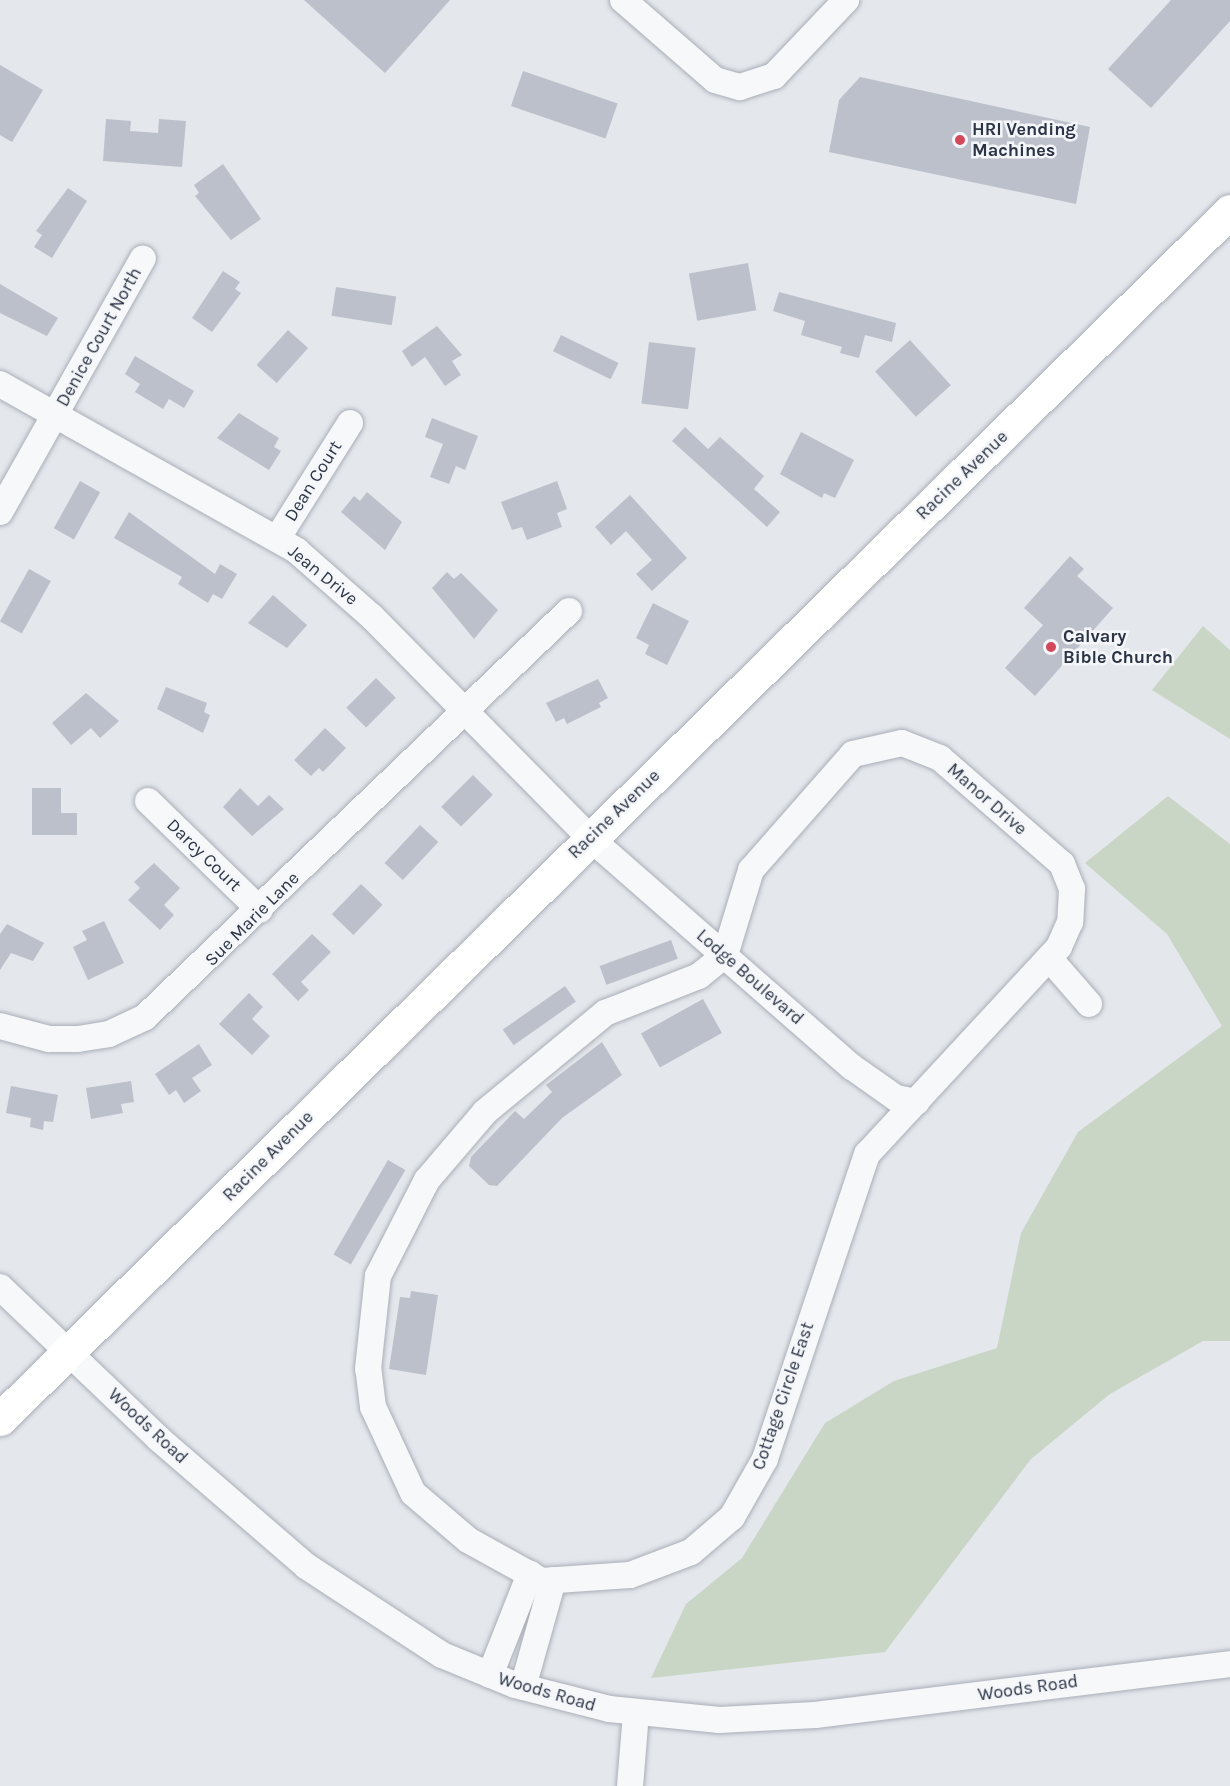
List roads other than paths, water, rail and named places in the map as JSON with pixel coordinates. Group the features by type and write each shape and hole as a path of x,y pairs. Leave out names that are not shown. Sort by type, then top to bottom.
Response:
{"main road":[{"name":"Racine Avenue","path":"0,1419 1230,212"}],"street":[{"path":"623,0 699,67 728,85 758,86 792,57 846,0"},
{"name":"Denice Court North","path":"0,512 143,258"},
{"name":"Jean Drive","path":"0,384 277,539 340,586 590,838"},
{"name":"Dean Court","path":"277,539 350,423"},
{"name":"Sue Marie Lane","path":"0,1026 48,1039 109,1034 145,1017 174,994 569,611"},
{"name":"Manor Drive","path":"725,955 751,870 853,754 902,743 940,758 1062,864 1072,889 1070,922 1049,958 917,1102"},
{"name":"Darcy Court","path":"148,801 260,910"},
{"name":"Lodge Boulevard","path":"590,838 852,1066 896,1098 917,1102"},
{"path":"542,1578 468,1540 413,1493 373,1407 368,1369 378,1276 426,1180 484,1112 605,1013 699,976 725,955"},
{"path":"1049,958 1089,1004"},
{"name":"Cottage Circle East","path":"542,1578 630,1575 691,1551 732,1517 765,1459 867,1154 917,1102"},
{"name":"Woods Road","path":"0,1287 71,1351 159,1440 306,1566 397,1629 490,1675 523,1687 636,1713 719,1720 815,1715 1230,1664"},
{"path":"490,1675 542,1578"},
{"path":"523,1687 542,1578"},
{"path":"630,1786 636,1713"}],"place":[{"name":"HRI Vending Machines","path":"960,140"},
{"name":"Calvary Bible Church","path":"1051,647"}]}
